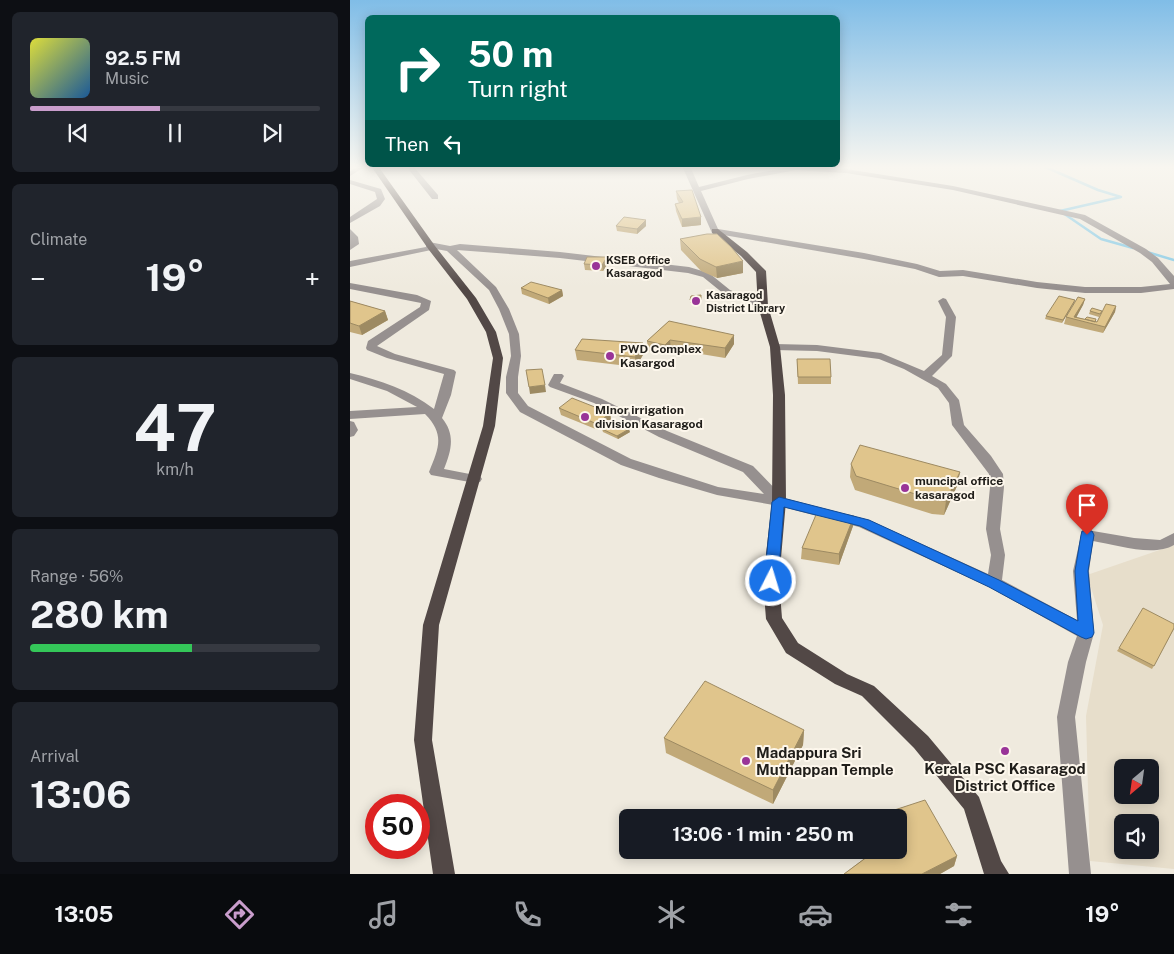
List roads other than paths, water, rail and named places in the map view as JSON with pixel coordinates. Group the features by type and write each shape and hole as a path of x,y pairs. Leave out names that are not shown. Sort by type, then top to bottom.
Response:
{"main road":[{"path":"403,207 471,298 490,332 498,358 489,426 431,625 423,740 444,874"},
{"path":"715,231 744,254 761,271 763,306 775,347 779,395 779,502 771,581 774,619 792,648 841,679 868,691 921,742 972,804 992,867 998,874"}],"street":[{"path":"350,222 373,207"},
{"path":"705,207 715,231 864,256 917,267 939,274 963,273 1037,285 1085,290 1140,290 1174,286"},
{"path":"1033,207 1082,217 1143,251 1174,282"},
{"path":"350,232 354,237 355,244 350,247"},
{"path":"350,264 431,246 560,254 689,270 706,275 728,292 763,306"},
{"path":"450,248 493,290 504,309 514,334 516,356 512,377 512,393 524,409 626,462 648,470 717,491 779,502 864,523 994,584 1086,633"},
{"path":"350,286 426,301 424,308 372,344 371,348 391,356 450,372 446,395 431,414"},
{"path":"925,376 947,356 950,317 944,301"},
{"path":"775,347 816,348 881,356 942,386 954,403 958,425 996,474 994,529 998,555 994,584"},
{"path":"350,376 386,387 414,400 431,414 445,436 443,453 436,472 475,479"},
{"path":"558,376 554,385 598,401 663,434 748,469 779,502"},
{"path":"350,415 431,414"},
{"path":"350,425 352,430 350,433"},
{"path":"1080,874 1066,717 1077,662 1086,633 1082,571 1087,535 1134,543 1162,545 1174,538"}],"waterway":[{"path":"1078,207 1060,211 1101,239 1133,248"},
{"path":"1147,252 1174,260"}],"place":[{"name":"KSEB Office Kasaragod","path":"596,266"},
{"name":"Kasaragod District Library","path":"696,301"},
{"name":"PWD Complex Kasargod","path":"610,356"},
{"name":"MInor irrigation division Kasaragod","path":"585,417"},
{"name":"muncipal office kasaragod","path":"905,488"},
{"name":"Kerala PSC Kasaragod District Office","path":"1005,751"},
{"name":"Madappura Sri Muthappan Temple","path":"746,761"}]}
